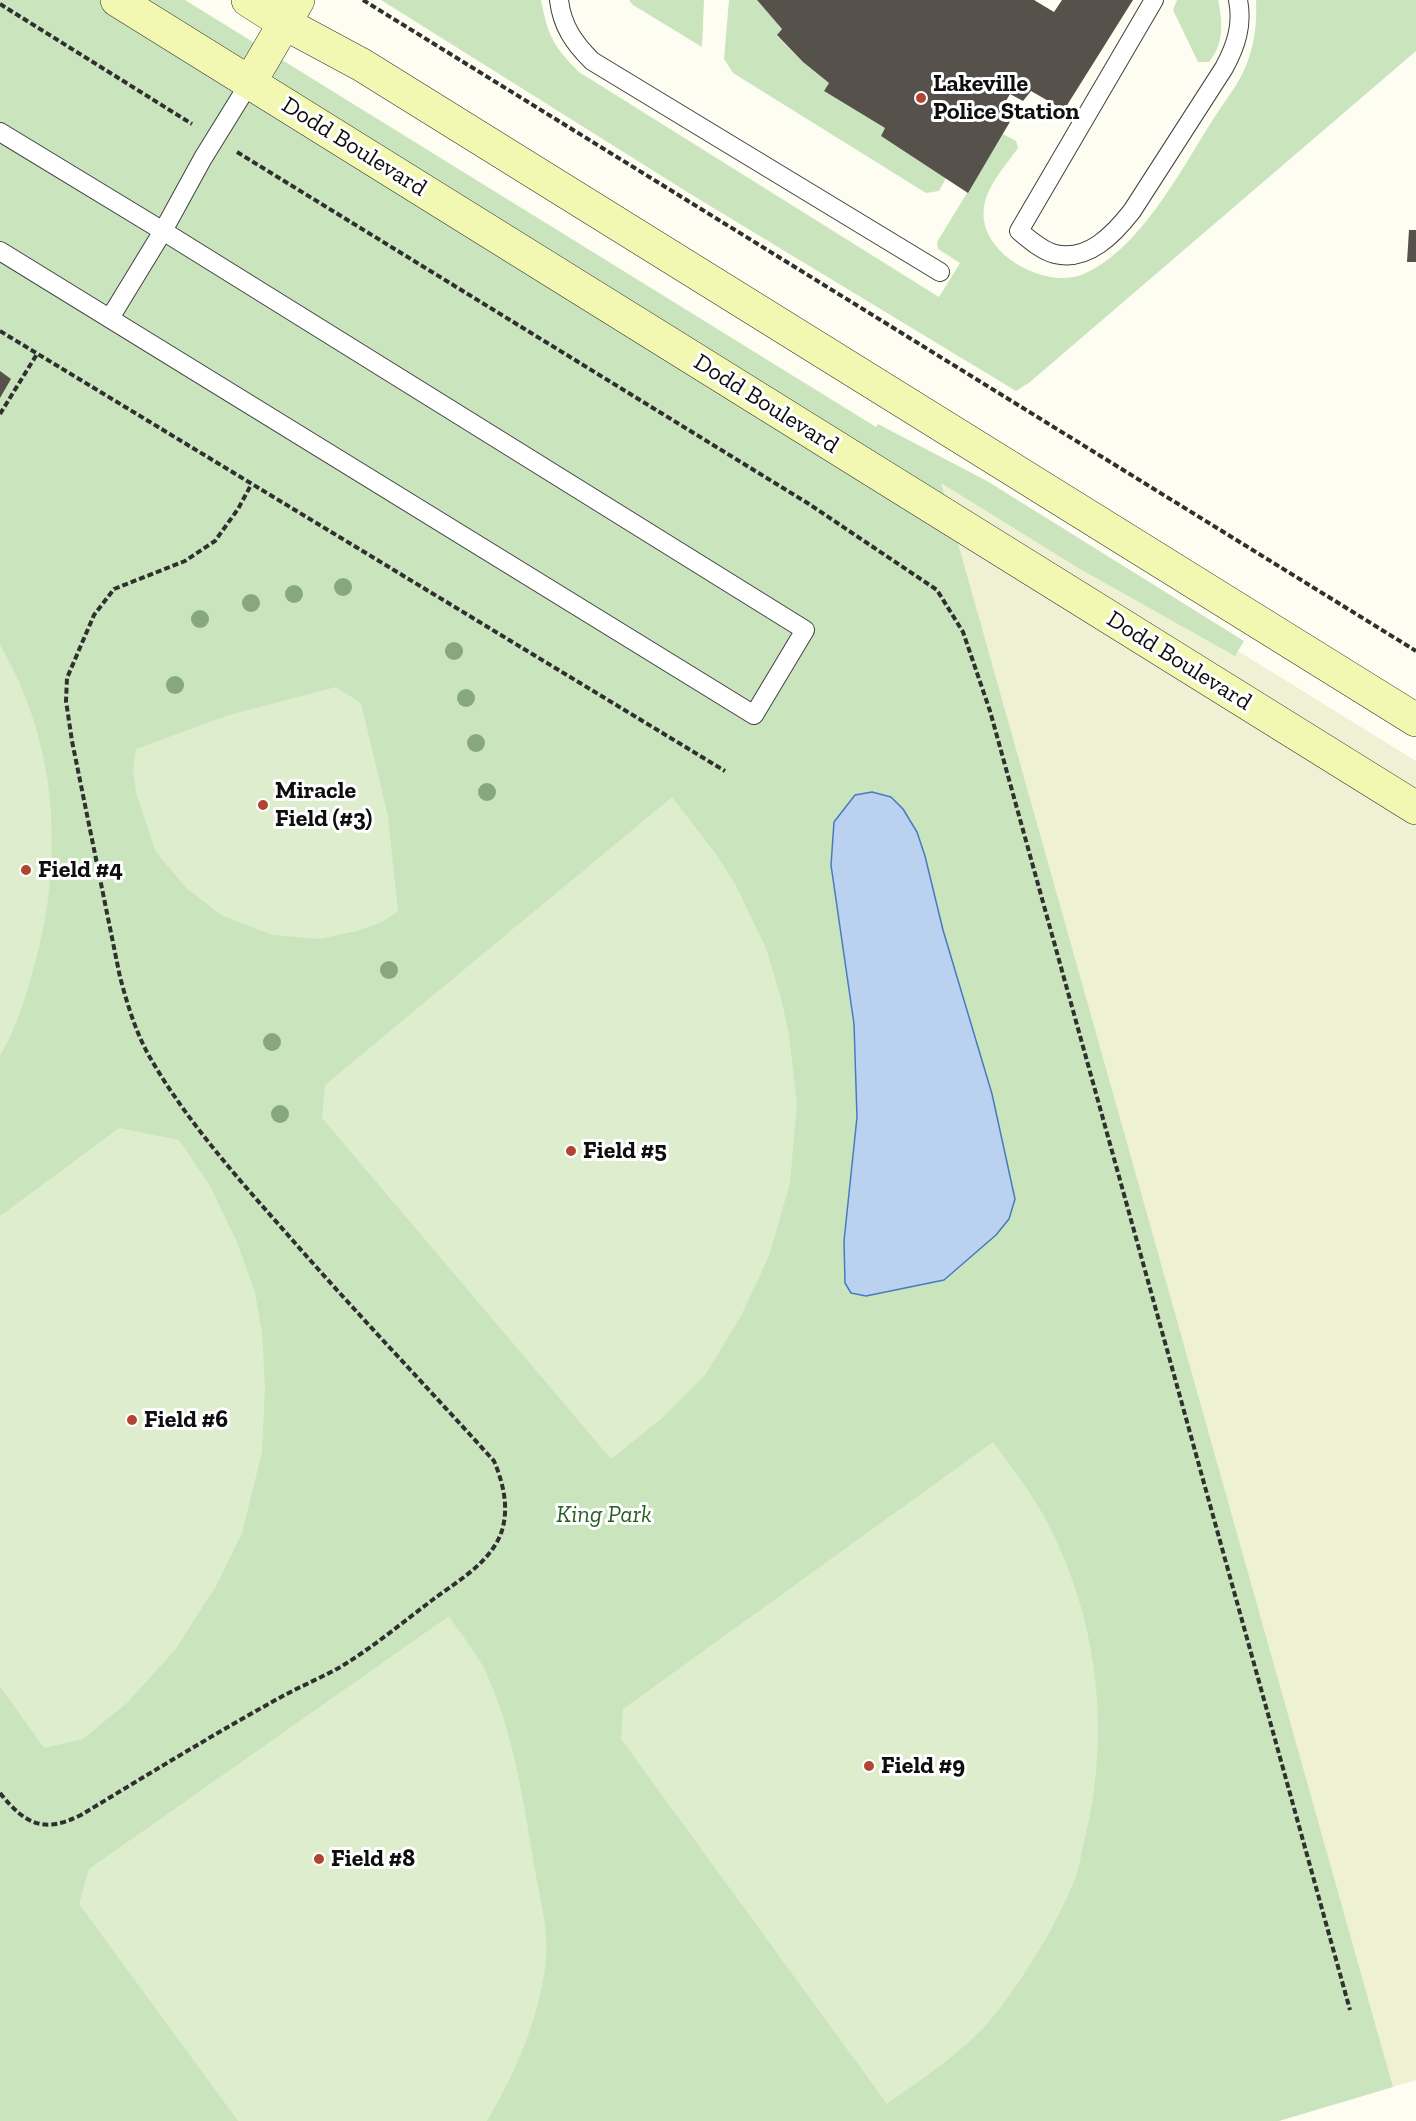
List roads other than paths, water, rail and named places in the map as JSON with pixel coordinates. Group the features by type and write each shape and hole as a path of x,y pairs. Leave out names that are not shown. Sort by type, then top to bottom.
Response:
{"main road":[{"name":"Dodd Boulevard","path":"117,0 1416,808"},
{"path":"248,0 291,12 362,65 1416,720"},
{"path":"250,82 291,12"}],"lane":[{"path":"559,0 561,16 569,33 592,61 940,272"},
{"path":"1154,0 1019,231 1053,254 1072,255 1100,243 1116,232 1132,211 1224,68 1234,48 1239,30 1238,0"},
{"path":"110,318 250,82"},
{"path":"0,132 806,630 754,715 0,251"}],"water":[{"path":"872,792 891,797 903,809 917,832 943,930 992,1094 1015,1199 1009,1219 996,1235 944,1280 866,1296 851,1293 845,1283 844,1241 857,1117 854,1024 831,865 834,822 855,795"}],"place":[{"name":"Lakeville Police Station","path":"921,98"},
{"name":"Miracle Field (#3)","path":"263,805"},
{"name":"Field #4","path":"26,870"},
{"name":"Field #5","path":"571,1151"},
{"name":"Field #6","path":"132,1420"},
{"name":"Field #9","path":"869,1766"},
{"name":"Field #8","path":"319,1859"}],"park label":[{"name":"King Park","path":"604,1515"}]}
